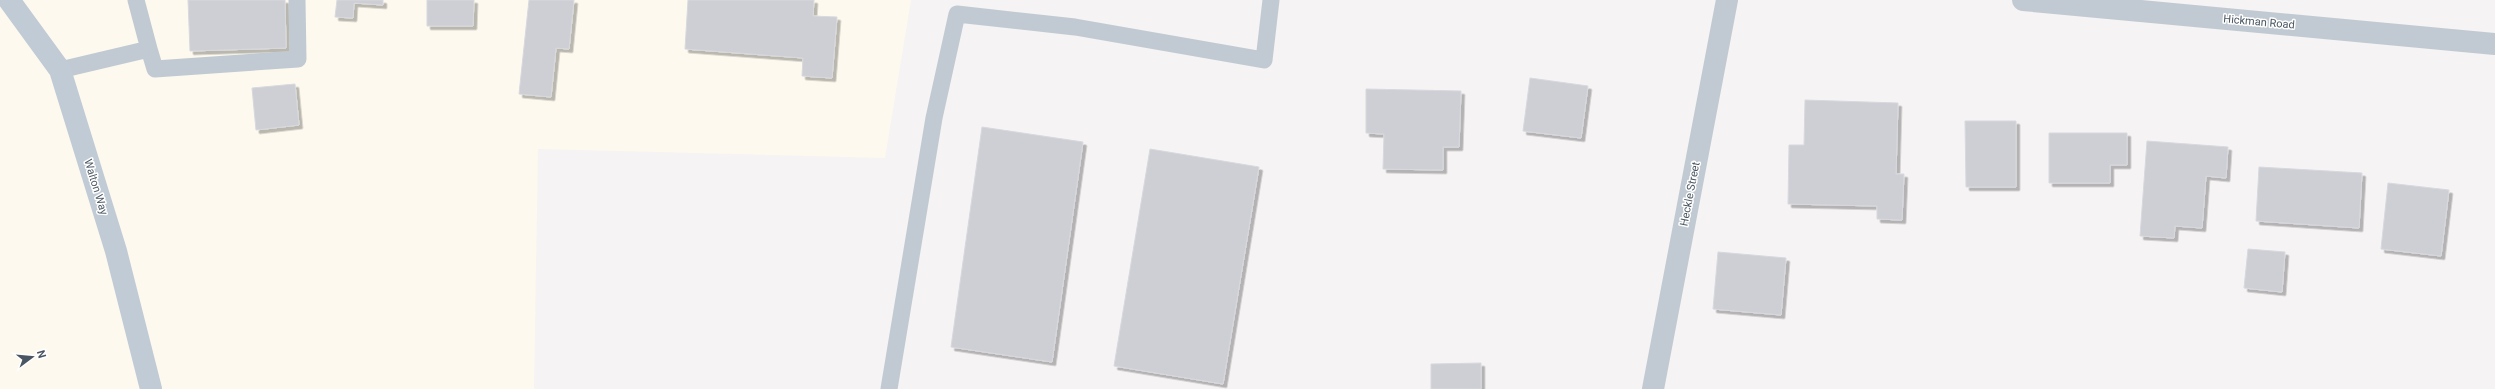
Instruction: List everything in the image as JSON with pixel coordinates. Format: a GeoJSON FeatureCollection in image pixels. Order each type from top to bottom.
{"type":"FeatureCollection","features":[{"type":"Feature","properties":{"kind":"main road","name":"Walton Way"},"geometry":{"type":"LineString","coordinates":[[9,0],[60,70],[116,251],[151,389]]}},
{"type":"Feature","properties":{"kind":"street","name":"Heckle Street"},"geometry":{"type":"LineString","coordinates":[[1653,389],[1727,0]]}},
{"type":"Feature","properties":{"kind":"street","name":"Hickman Road"},"geometry":{"type":"LineString","coordinates":[[2023,0],[2495,44]]}},
{"type":"Feature","properties":{"kind":"lane"},"geometry":{"type":"LineString","coordinates":[[0,5],[5,0]]}},
{"type":"Feature","properties":{"kind":"lane"},"geometry":{"type":"LineString","coordinates":[[136,0],[155,69],[298,59],[297,0]]}},
{"type":"Feature","properties":{"kind":"lane"},"geometry":{"type":"LineString","coordinates":[[890,389],[934,118],[957,14],[1075,27],[1264,60],[1271,0]]}},
{"type":"Feature","properties":{"kind":"lane"},"geometry":{"type":"LineString","coordinates":[[60,70],[149,49]]}},
{"type":"Feature","properties":{"kind":"shaded area"},"geometry":{"type":"Polygon","coordinates":[[[0,0],[911,0],[885,158],[538,149],[534,389],[0,389],[0,0]]]}},
{"type":"Feature","properties":{"kind":"building"},"geometry":{"type":"Polygon","coordinates":[[[188,0],[285,0],[286,48],[190,51],[188,0]]]}},
{"type":"Feature","properties":{"kind":"building"},"geometry":{"type":"Polygon","coordinates":[[[337,0],[383,0],[383,5],[354,3],[353,18],[335,17],[337,0]]]}},
{"type":"Feature","properties":{"kind":"building"},"geometry":{"type":"Polygon","coordinates":[[[427,0],[474,0],[473,26],[427,26],[427,0]]]}},
{"type":"Feature","properties":{"kind":"building"},"geometry":{"type":"Polygon","coordinates":[[[529,0],[574,0],[569,49],[556,48],[551,97],[519,94],[529,0]]]}},
{"type":"Feature","properties":{"kind":"building"},"geometry":{"type":"Polygon","coordinates":[[[688,0],[814,0],[813,16],[837,17],[832,78],[802,76],[803,58],[685,49],[688,0]]]}},
{"type":"Feature","properties":{"kind":"building"},"geometry":{"type":"Polygon","coordinates":[[[1530,78],[1588,86],[1581,138],[1523,131],[1530,78]]]}},
{"type":"Feature","properties":{"kind":"building"},"geometry":{"type":"Polygon","coordinates":[[[295,84],[299,125],[256,130],[252,88],[295,84]]]}},
{"type":"Feature","properties":{"kind":"building"},"geometry":{"type":"Polygon","coordinates":[[[1366,89],[1461,91],[1459,147],[1443,147],[1443,170],[1383,169],[1384,134],[1366,133],[1366,89]]]}},
{"type":"Feature","properties":{"kind":"building"},"geometry":{"type":"Polygon","coordinates":[[[1805,100],[1898,103],[1896,174],[1904,174],[1902,220],[1877,219],[1877,206],[1788,204],[1789,145],[1804,145],[1805,100]]]}},
{"type":"Feature","properties":{"kind":"building"},"geometry":{"type":"Polygon","coordinates":[[[1965,121],[2016,121],[2016,187],[1966,187],[1965,121]]]}},
{"type":"Feature","properties":{"kind":"building"},"geometry":{"type":"Polygon","coordinates":[[[982,127],[1083,142],[1052,362],[951,347],[982,127]]]}},
{"type":"Feature","properties":{"kind":"building"},"geometry":{"type":"Polygon","coordinates":[[[2049,133],[2127,133],[2127,165],[2110,165],[2110,183],[2049,183],[2049,133]]]}},
{"type":"Feature","properties":{"kind":"building"},"geometry":{"type":"Polygon","coordinates":[[[2147,141],[2228,147],[2226,178],[2206,176],[2202,228],[2175,226],[2174,238],[2140,236],[2147,141]]]}},
{"type":"Feature","properties":{"kind":"building"},"geometry":{"type":"Polygon","coordinates":[[[1150,149],[1259,167],[1223,384],[1114,366],[1150,149]]]}},
{"type":"Feature","properties":{"kind":"building"},"geometry":{"type":"Polygon","coordinates":[[[2259,167],[2362,173],[2359,228],[2256,221],[2259,167]]]}},
{"type":"Feature","properties":{"kind":"building"},"geometry":{"type":"Polygon","coordinates":[[[2388,183],[2449,190],[2441,256],[2381,249],[2388,183]]]}},
{"type":"Feature","properties":{"kind":"building"},"geometry":{"type":"Polygon","coordinates":[[[2248,249],[2285,252],[2282,292],[2244,288],[2248,249]]]}},
{"type":"Feature","properties":{"kind":"building"},"geometry":{"type":"Polygon","coordinates":[[[1718,252],[1786,258],[1781,315],[1713,309],[1718,252]]]}},
{"type":"Feature","properties":{"kind":"building"},"geometry":{"type":"Polygon","coordinates":[[[1481,363],[1481,389],[1431,389],[1431,364],[1481,363]]]}}]}
